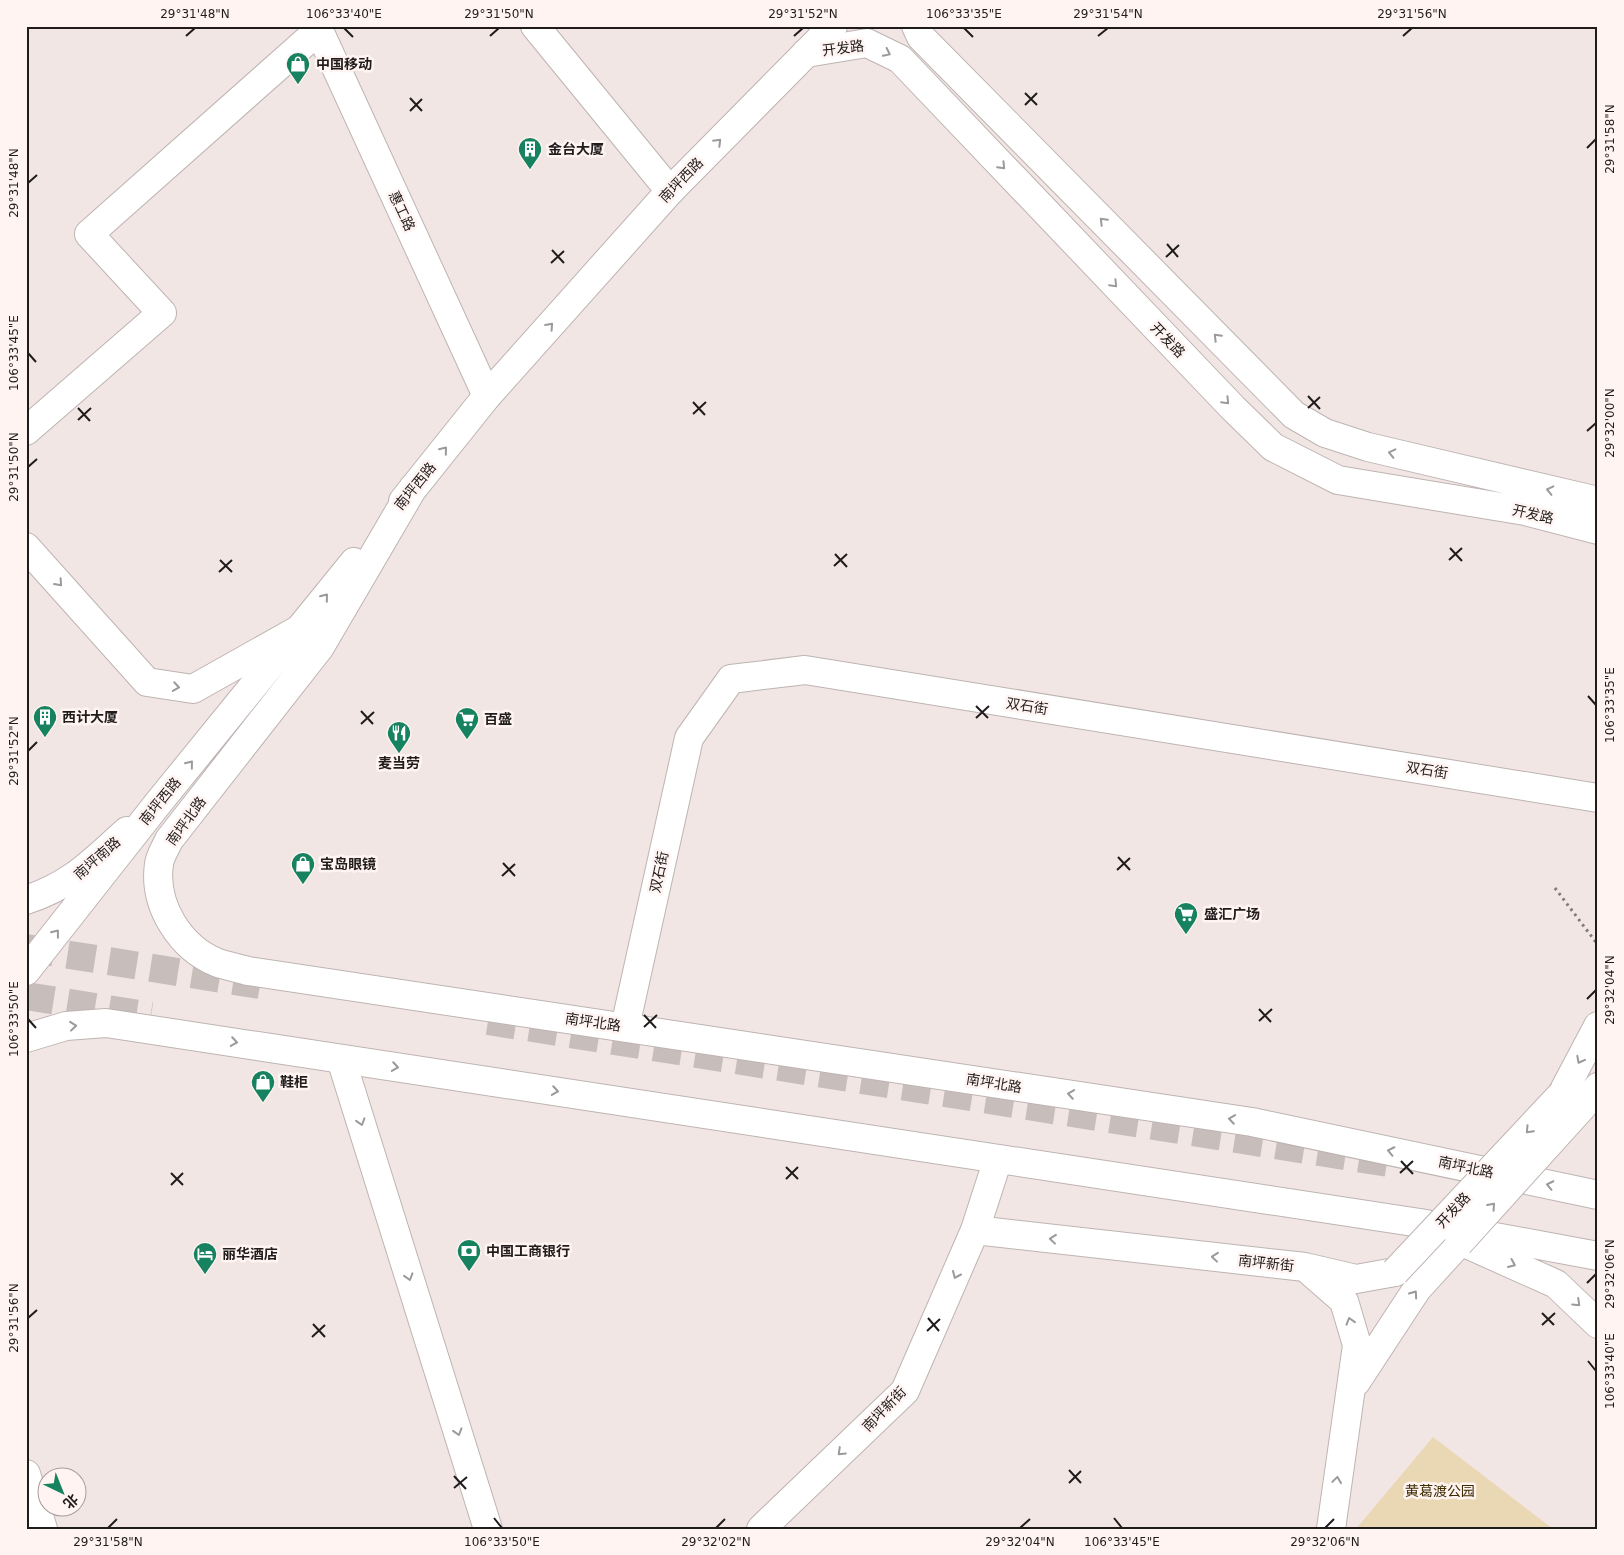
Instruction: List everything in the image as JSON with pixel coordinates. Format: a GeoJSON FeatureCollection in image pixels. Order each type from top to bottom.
{"type":"FeatureCollection","features":[{"type":"Feature","properties":{"kind":"street"},"geometry":{"type":"LineString","coordinates":[[535,26],[670,191]]}},
{"type":"Feature","properties":{"kind":"street","name":"南坪西路"},"geometry":{"type":"LineString","coordinates":[[26,971],[158,802],[487,396],[670,191],[833,26]]}},
{"type":"Feature","properties":{"kind":"street","name":"开发路"},"geometry":{"type":"LineString","coordinates":[[916,26],[921,36],[1294,414],[1325,433],[1368,447],[1598,501]]}},
{"type":"Feature","properties":{"kind":"street"},"geometry":{"type":"LineString","coordinates":[[26,431],[162,313],[90,234],[318,28]]}},
{"type":"Feature","properties":{"kind":"street","name":"惠工路"},"geometry":{"type":"LineString","coordinates":[[318,28],[487,396]]}},
{"type":"Feature","properties":{"kind":"street","name":"开发路"},"geometry":{"type":"LineString","coordinates":[[806,53],[867,43],[900,59],[1233,408],[1274,446],[1338,480],[1525,511],[1598,530]]}},
{"type":"Feature","properties":{"kind":"street","name":"南坪北路"},"geometry":{"type":"LineString","coordinates":[[414,488],[320,647],[169,840],[159,862],[158,885],[163,906],[175,928],[196,949],[217,962],[248,971],[1252,1122],[1598,1195]]}},
{"type":"Feature","properties":{"kind":"street"},"geometry":{"type":"LineString","coordinates":[[26,547],[147,682],[193,689],[299,630]]}},
{"type":"Feature","properties":{"kind":"street","name":"双石街"},"geometry":{"type":"LineString","coordinates":[[625,1027],[689,738],[731,679],[805,670],[1598,798]]}},
{"type":"Feature","properties":{"kind":"street","name":"南坪南路"},"geometry":{"type":"LineString","coordinates":[[26,900],[51,892],[76,877],[158,802]]}},
{"type":"Feature","properties":{"kind":"street"},"geometry":{"type":"LineString","coordinates":[[26,1038],[66,1026],[106,1023],[1420,1223],[1598,1256]]}},
{"type":"Feature","properties":{"kind":"street","name":"开发路"},"geometry":{"type":"LineString","coordinates":[[1349,1394],[1417,1289],[1459,1243],[1581,1096],[1598,1026]]}},
{"type":"Feature","properties":{"kind":"street"},"geometry":{"type":"LineString","coordinates":[[341,1058],[488,1529]]}},
{"type":"Feature","properties":{"kind":"street","name":"开发路"},"geometry":{"type":"LineString","coordinates":[[1305,1267],[1356,1279],[1395,1272],[1581,1096]]}},
{"type":"Feature","properties":{"kind":"street","name":"南坪新街"},"geometry":{"type":"LineString","coordinates":[[761,1529],[905,1391],[975,1230],[998,1159]]}},
{"type":"Feature","properties":{"kind":"street"},"geometry":{"type":"LineString","coordinates":[[1420,1223],[1556,1284],[1598,1324]]}},
{"type":"Feature","properties":{"kind":"street","name":"南坪新街"},"geometry":{"type":"LineString","coordinates":[[975,1230],[1305,1267],[1344,1301],[1357,1345],[1330,1529]]}},
{"type":"Feature","properties":{"kind":"street"},"geometry":{"type":"LineString","coordinates":[[26,1474],[43,1529]]}},
{"type":"Feature","properties":{"kind":"path"},"geometry":{"type":"LineString","coordinates":[[1555,888],[1598,946]]}},
{"type":"Feature","properties":{"kind":"green space","name":"黄葛渡公园"},"geometry":{"type":"Polygon","coordinates":[[[1433,1437],[1553,1529],[1356,1529],[1433,1437]]]}},
{"type":"Feature","properties":{"kind":"tunnel"},"geometry":{"type":"LineString","coordinates":[[26,948],[260,985]]}},
{"type":"Feature","properties":{"kind":"tunnel"},"geometry":{"type":"LineString","coordinates":[[26,996],[151,1016]]}},
{"type":"Feature","properties":{"kind":"tunnel"},"geometry":{"type":"LineString","coordinates":[[488,1021],[1389,1163]]}},
{"type":"Feature","properties":{"kind":"place","name":"中国移动"},"geometry":{"type":"Point","coordinates":[298,85]}},
{"type":"Feature","properties":{"kind":"place","name":"金台大厦"},"geometry":{"type":"Point","coordinates":[530,170]}},
{"type":"Feature","properties":{"kind":"place","name":"西计大厦"},"geometry":{"type":"Point","coordinates":[45,738]}},
{"type":"Feature","properties":{"kind":"place","name":"百盛"},"geometry":{"type":"Point","coordinates":[467,740]}},
{"type":"Feature","properties":{"kind":"place","name":"麦当劳"},"geometry":{"type":"Point","coordinates":[399,754]}},
{"type":"Feature","properties":{"kind":"place","name":"宝岛眼镜"},"geometry":{"type":"Point","coordinates":[303,885]}},
{"type":"Feature","properties":{"kind":"place","name":"盛汇广场"},"geometry":{"type":"Point","coordinates":[1186,935]}},
{"type":"Feature","properties":{"kind":"place","name":"鞋柜"},"geometry":{"type":"Point","coordinates":[263,1103]}},
{"type":"Feature","properties":{"kind":"place","name":"中国工商银行"},"geometry":{"type":"Point","coordinates":[469,1272]}},
{"type":"Feature","properties":{"kind":"place","name":"丽华酒店"},"geometry":{"type":"Point","coordinates":[205,1275]}}]}
